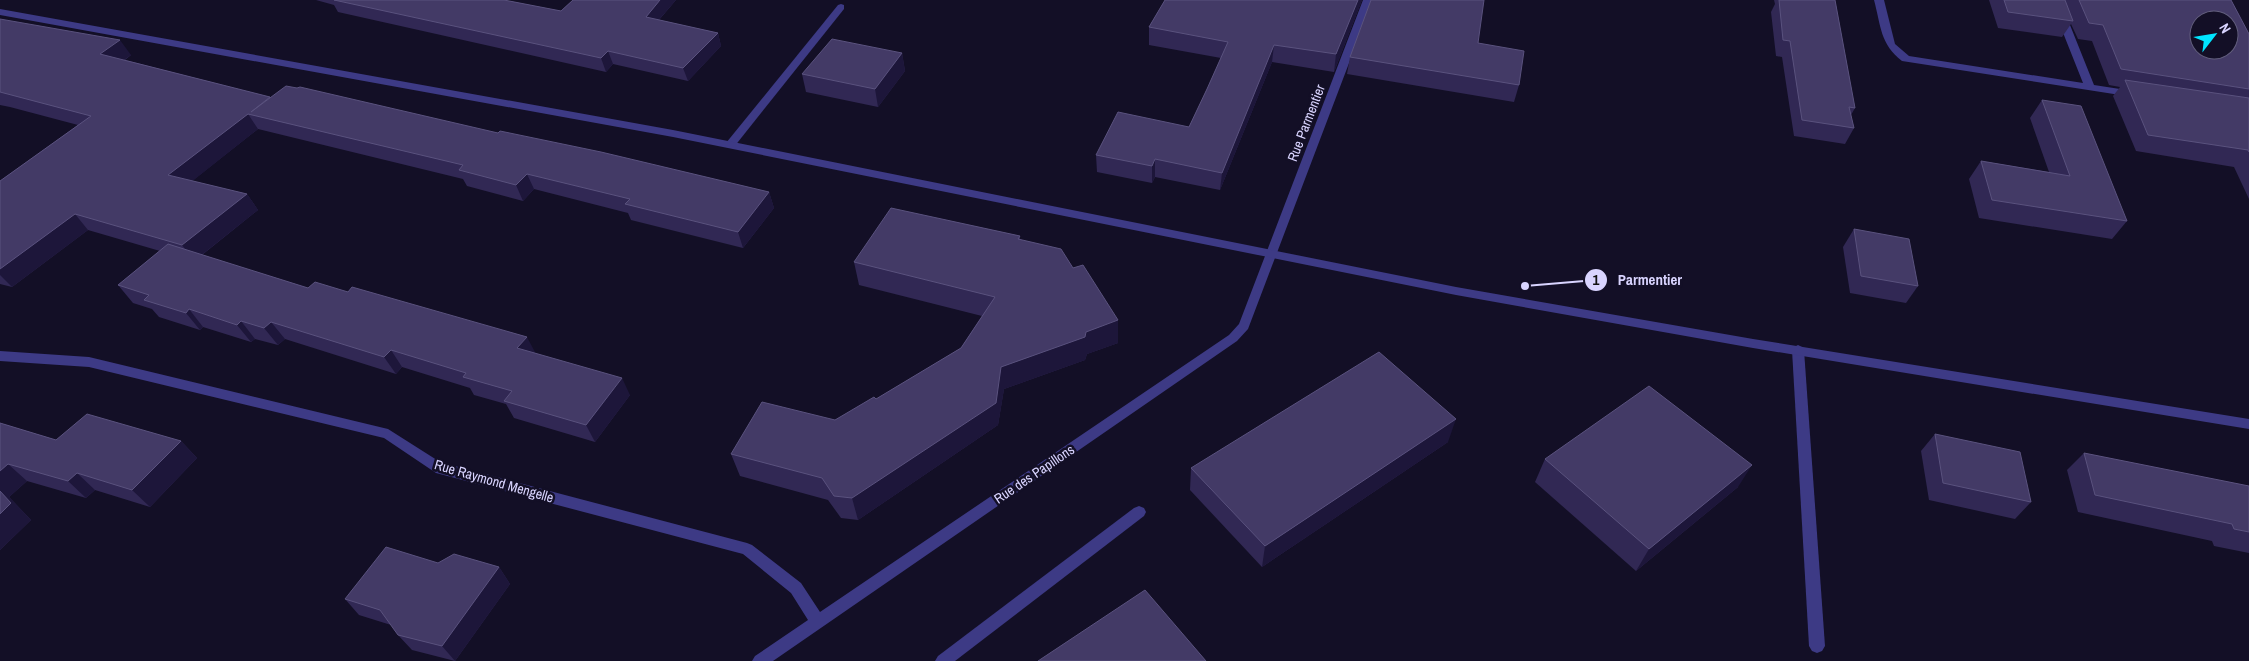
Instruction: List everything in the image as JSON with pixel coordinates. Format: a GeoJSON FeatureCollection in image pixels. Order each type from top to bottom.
{"type":"FeatureCollection","features":[{"type":"Feature","properties":{"kind":"street","name":"Rue Parmentier"},"geometry":{"type":"LineString","coordinates":[[1271,256],[1368,0]]}},
{"type":"Feature","properties":{"kind":"street"},"geometry":{"type":"LineString","coordinates":[[1879,0],[1890,44],[1894,50],[1906,59],[2146,96]]}},
{"type":"Feature","properties":{"kind":"street"},"geometry":{"type":"LineString","coordinates":[[2056,0],[2090,88]]}},
{"type":"Feature","properties":{"kind":"street"},"geometry":{"type":"LineString","coordinates":[[730,145],[841,7]]}},
{"type":"Feature","properties":{"kind":"street"},"geometry":{"type":"LineString","coordinates":[[0,12],[397,82],[730,145],[1271,256],[1458,292],[2249,424]]}},
{"type":"Feature","properties":{"kind":"street","name":"Rue des Papillons"},"geometry":{"type":"LineString","coordinates":[[760,661],[1233,338],[1244,326],[1271,256]]}},
{"type":"Feature","properties":{"kind":"street"},"geometry":{"type":"LineString","coordinates":[[1798,350],[1817,646]]}},
{"type":"Feature","properties":{"kind":"street","name":"Rue Raymond Mengelle"},"geometry":{"type":"LineString","coordinates":[[0,356],[89,362],[388,434],[436,467],[747,549],[796,588],[818,622]]}},
{"type":"Feature","properties":{"kind":"street"},"geometry":{"type":"LineString","coordinates":[[943,661],[1139,512]]}},
{"type":"Feature","properties":{"kind":"building"},"geometry":{"type":"Polygon","coordinates":[[[334,0],[504,0],[561,11],[573,0],[660,0],[646,17],[718,33],[683,68],[608,51],[601,58],[334,0]]]}},
{"type":"Feature","properties":{"kind":"building"},"geometry":{"type":"Polygon","coordinates":[[[1165,0],[1358,0],[1336,54],[1274,45],[1222,173],[1155,159],[1152,166],[1096,155],[1118,112],[1189,127],[1228,42],[1149,27],[1165,0]]]}},
{"type":"Feature","properties":{"kind":"building"},"geometry":{"type":"Polygon","coordinates":[[[1371,0],[1484,0],[1478,43],[1524,51],[1519,85],[1350,57],[1371,0]]]}},
{"type":"Feature","properties":{"kind":"building"},"geometry":{"type":"Polygon","coordinates":[[[1779,0],[1835,0],[1855,108],[1849,107],[1854,128],[1802,120],[1790,41],[1783,40],[1779,0]]]}},
{"type":"Feature","properties":{"kind":"building"},"geometry":{"type":"Polygon","coordinates":[[[2004,0],[2065,0],[2073,21],[2008,12],[2004,0]]]}},
{"type":"Feature","properties":{"kind":"building"},"geometry":{"type":"Polygon","coordinates":[[[2079,0],[2231,0],[2236,10],[2189,10],[2189,60],[2239,60],[2239,15],[2249,34],[2249,89],[2121,69],[2103,25],[2089,23],[2079,0]]]}},
{"type":"Feature","properties":{"kind":"building"},"geometry":{"type":"Polygon","coordinates":[[[0,19],[120,40],[100,54],[270,97],[251,112],[286,86],[300,87],[498,133],[500,131],[601,152],[769,192],[738,232],[625,204],[630,199],[527,174],[516,185],[459,170],[463,165],[248,114],[168,175],[247,194],[182,245],[75,214],[0,269],[0,181],[91,116],[0,92],[0,19]]]}},
{"type":"Feature","properties":{"kind":"building"},"geometry":{"type":"Polygon","coordinates":[[[832,39],[902,53],[875,89],[802,74],[832,39]]]}},
{"type":"Feature","properties":{"kind":"building"},"geometry":{"type":"Polygon","coordinates":[[[2125,80],[2249,98],[2249,152],[2248,150],[2148,135],[2125,80]]]}},
{"type":"Feature","properties":{"kind":"building"},"geometry":{"type":"Polygon","coordinates":[[[2042,100],[2081,106],[2127,221],[1992,200],[1981,161],[2070,176],[2042,100]]]}},
{"type":"Feature","properties":{"kind":"building"},"geometry":{"type":"Polygon","coordinates":[[[891,208],[1020,236],[1018,239],[1061,249],[1073,268],[1083,265],[1118,320],[1086,332],[1085,337],[1001,367],[996,403],[852,498],[834,496],[822,478],[731,454],[762,402],[835,420],[874,397],[876,399],[961,348],[995,297],[854,262],[891,208]]]}},
{"type":"Feature","properties":{"kind":"building"},"geometry":{"type":"Polygon","coordinates":[[[1854,229],[1909,239],[1918,286],[1861,276],[1854,229]]]}},
{"type":"Feature","properties":{"kind":"building"},"geometry":{"type":"Polygon","coordinates":[[[168,244],[308,288],[315,282],[348,292],[352,287],[527,337],[517,348],[622,378],[586,425],[504,401],[512,391],[463,377],[466,373],[391,350],[384,357],[271,322],[264,328],[241,321],[237,325],[189,309],[186,313],[144,300],[149,295],[118,285],[168,244]]]}},
{"type":"Feature","properties":{"kind":"building"},"geometry":{"type":"Polygon","coordinates":[[[1379,352],[1456,419],[1265,546],[1191,468],[1379,352]]]}},
{"type":"Feature","properties":{"kind":"building"},"geometry":{"type":"Polygon","coordinates":[[[1649,386],[1752,465],[1649,549],[1545,459],[1649,386]]]}},
{"type":"Feature","properties":{"kind":"building"},"geometry":{"type":"Polygon","coordinates":[[[87,414],[181,441],[132,490],[77,473],[68,481],[8,464],[0,471],[0,423],[56,440],[87,414]]]}},
{"type":"Feature","properties":{"kind":"building"},"geometry":{"type":"Polygon","coordinates":[[[1935,434],[2020,452],[2031,502],[1943,483],[1935,434]]]}},
{"type":"Feature","properties":{"kind":"building"},"geometry":{"type":"Polygon","coordinates":[[[2084,453],[2249,486],[2249,532],[2234,529],[2232,524],[2095,495],[2084,453]]]}},
{"type":"Feature","properties":{"kind":"building"},"geometry":{"type":"Polygon","coordinates":[[[0,491],[11,503],[0,514],[0,491]]]}},
{"type":"Feature","properties":{"kind":"building"},"geometry":{"type":"Polygon","coordinates":[[[386,547],[438,563],[454,554],[499,567],[442,646],[398,635],[380,610],[345,599],[386,547]]]}},
{"type":"Feature","properties":{"kind":"building"},"geometry":{"type":"Polygon","coordinates":[[[1145,590],[1206,661],[1038,661],[1145,590]]]}},
{"type":"Feature","properties":{"kind":"place","name":"Parmentier"},"geometry":{"type":"Point","coordinates":[1525,286]}}]}
